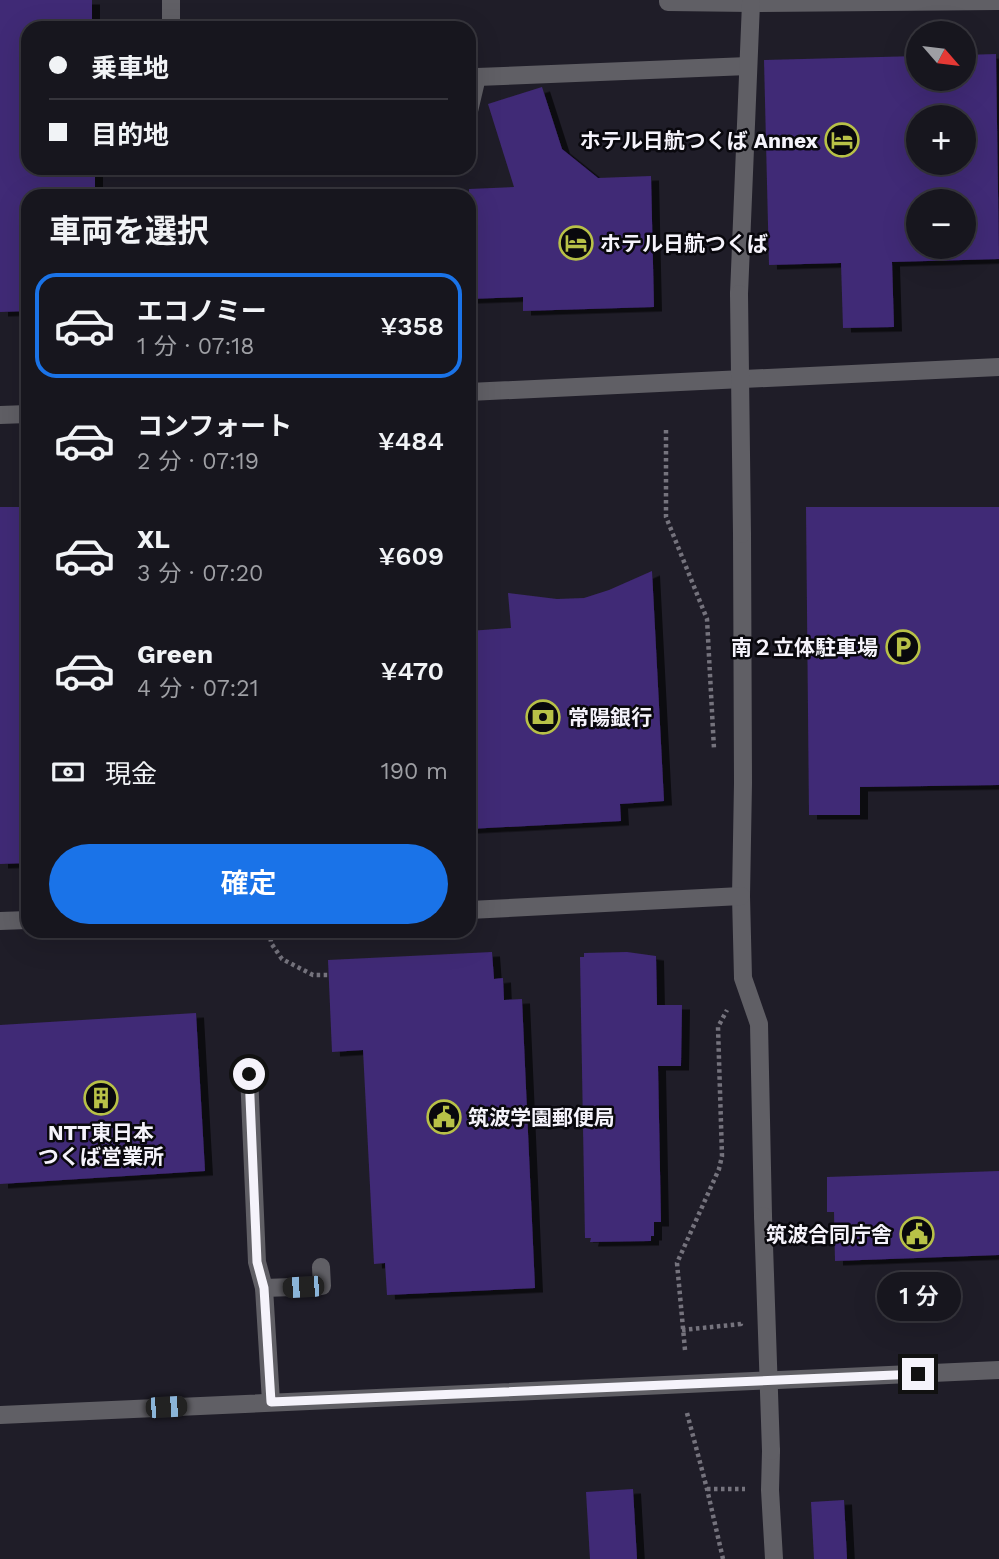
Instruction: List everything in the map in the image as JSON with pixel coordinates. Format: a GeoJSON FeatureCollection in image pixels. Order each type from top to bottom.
{"type":"FeatureCollection","features":[{"type":"Feature","properties":{"kind":"street"},"geometry":{"type":"LineString","coordinates":[[171,0],[171,21]]}},
{"type":"Feature","properties":{"kind":"street"},"geometry":{"type":"LineString","coordinates":[[668,0],[751,3],[999,1]]}},
{"type":"Feature","properties":{"kind":"street"},"geometry":{"type":"LineString","coordinates":[[751,3],[739,294],[743,783],[741,896],[743,978],[759,1024],[774,1559]]}},
{"type":"Feature","properties":{"kind":"street"},"geometry":{"type":"LineString","coordinates":[[476,81],[477,77],[529,83],[748,66]]}},
{"type":"Feature","properties":{"kind":"street"},"geometry":{"type":"LineString","coordinates":[[476,392],[999,367]]}},
{"type":"Feature","properties":{"kind":"street"},"geometry":{"type":"LineString","coordinates":[[0,415],[21,414]]}},
{"type":"Feature","properties":{"kind":"street"},"geometry":{"type":"LineString","coordinates":[[476,910],[741,896]]}},
{"type":"Feature","properties":{"kind":"street"},"geometry":{"type":"LineString","coordinates":[[0,921],[21,920]]}},
{"type":"Feature","properties":{"kind":"street"},"geometry":{"type":"LineString","coordinates":[[249,1074],[257,1262],[264,1288],[271,1402]]}},
{"type":"Feature","properties":{"kind":"street"},"geometry":{"type":"LineString","coordinates":[[264,1288],[322,1286],[321,1267]]}},
{"type":"Feature","properties":{"kind":"street"},"geometry":{"type":"LineString","coordinates":[[0,1415],[999,1370]]}},
{"type":"Feature","properties":{"kind":"path"},"geometry":{"type":"LineString","coordinates":[[666,429],[666,517],[707,619],[714,750],[743,783]]}},
{"type":"Feature","properties":{"kind":"path"},"geometry":{"type":"LineString","coordinates":[[271,938],[282,959],[313,975],[328,975]]}},
{"type":"Feature","properties":{"kind":"path"},"geometry":{"type":"LineString","coordinates":[[685,1350],[677,1263],[719,1169],[722,1156],[718,1027],[743,978]]}},
{"type":"Feature","properties":{"kind":"path"},"geometry":{"type":"LineString","coordinates":[[682,1330],[741,1324],[741,1311]]}},
{"type":"Feature","properties":{"kind":"path"},"geometry":{"type":"LineString","coordinates":[[687,1413],[723,1559]]}},
{"type":"Feature","properties":{"kind":"path"},"geometry":{"type":"LineString","coordinates":[[707,1489],[770,1490]]}},
{"type":"Feature","properties":{"kind":"building"},"geometry":{"type":"Polygon","coordinates":[[[0,0],[92,0],[92,21],[21,21],[21,175],[95,175],[95,189],[21,189],[21,311],[0,312],[0,0]]]}},
{"type":"Feature","properties":{"kind":"building","name":"ホテル日航つくば Annex"},"geometry":{"type":"Polygon","coordinates":[[[996,54],[999,259],[892,262],[894,327],[843,328],[841,263],[769,265],[764,60],[906,56],[906,91],[976,91],[976,55],[996,54]]]}},
{"type":"Feature","properties":{"kind":"building","name":"ホテル日航つくば"},"geometry":{"type":"Polygon","coordinates":[[[542,87],[562,149],[598,178],[651,176],[654,307],[523,311],[523,297],[476,299],[476,189],[469,189],[514,187],[488,104],[542,87]]]}},
{"type":"Feature","properties":{"kind":"building"},"geometry":{"type":"Polygon","coordinates":[[[0,507],[21,507],[21,863],[0,864],[0,507]]]}},
{"type":"Feature","properties":{"kind":"building","name":"南２立体駐車場"},"geometry":{"type":"Polygon","coordinates":[[[806,507],[999,507],[999,785],[860,787],[860,815],[809,815],[806,507]]]}},
{"type":"Feature","properties":{"kind":"building","name":"常陽銀行"},"geometry":{"type":"Polygon","coordinates":[[[652,571],[664,801],[620,804],[621,821],[476,829],[476,630],[511,628],[508,593],[557,599],[584,598],[652,571]]]}},
{"type":"Feature","properties":{"kind":"building"},"geometry":{"type":"Polygon","coordinates":[[[492,952],[494,979],[503,978],[504,1000],[522,999],[535,1288],[387,1295],[385,1263],[374,1264],[363,1050],[332,1052],[328,960],[492,952]]]}},
{"type":"Feature","properties":{"kind":"building"},"geometry":{"type":"Polygon","coordinates":[[[627,952],[656,956],[657,1005],[682,1005],[681,1066],[658,1066],[661,1222],[654,1222],[654,1236],[651,1236],[651,1241],[590,1242],[591,1238],[585,1238],[580,957],[584,957],[584,953],[627,952]]]}},
{"type":"Feature","properties":{"kind":"building","name":"NTT東日本 つくば営業所"},"geometry":{"type":"Polygon","coordinates":[[[196,1013],[205,1171],[0,1184],[0,1025],[196,1013]]]}},
{"type":"Feature","properties":{"kind":"building","name":"筑波合同庁舎"},"geometry":{"type":"Polygon","coordinates":[[[999,1171],[999,1255],[835,1261],[834,1212],[827,1212],[827,1177],[999,1171]]]}},
{"type":"Feature","properties":{"kind":"building"},"geometry":{"type":"Polygon","coordinates":[[[633,1489],[637,1559],[590,1559],[586,1492],[633,1489]]]}},
{"type":"Feature","properties":{"kind":"building"},"geometry":{"type":"Polygon","coordinates":[[[844,1500],[847,1559],[814,1559],[811,1502],[844,1500]]]}},
{"type":"Feature","properties":{"kind":"place","name":"ホテル日航つくば Annex"},"geometry":{"type":"Point","coordinates":[842,140]}},
{"type":"Feature","properties":{"kind":"place","name":"ホテル日航つくば"},"geometry":{"type":"Point","coordinates":[576,243]}},
{"type":"Feature","properties":{"kind":"place","name":"南２立体駐車場"},"geometry":{"type":"Point","coordinates":[903,647]}},
{"type":"Feature","properties":{"kind":"place","name":"常陽銀行"},"geometry":{"type":"Point","coordinates":[543,717]}},
{"type":"Feature","properties":{"kind":"place","name":"NTT東日本 つくば営業所"},"geometry":{"type":"Point","coordinates":[101,1098]}},
{"type":"Feature","properties":{"kind":"place","name":"筑波学園郵便局"},"geometry":{"type":"Point","coordinates":[444,1117]}},
{"type":"Feature","properties":{"kind":"place","name":"筑波合同庁舎"},"geometry":{"type":"Point","coordinates":[917,1234]}},
{"type":"Feature","properties":{"kind":"route"},"geometry":{"type":"LineString","coordinates":[[249,1074],[257,1262],[264,1288],[271,1402],[918,1374]]}}]}
